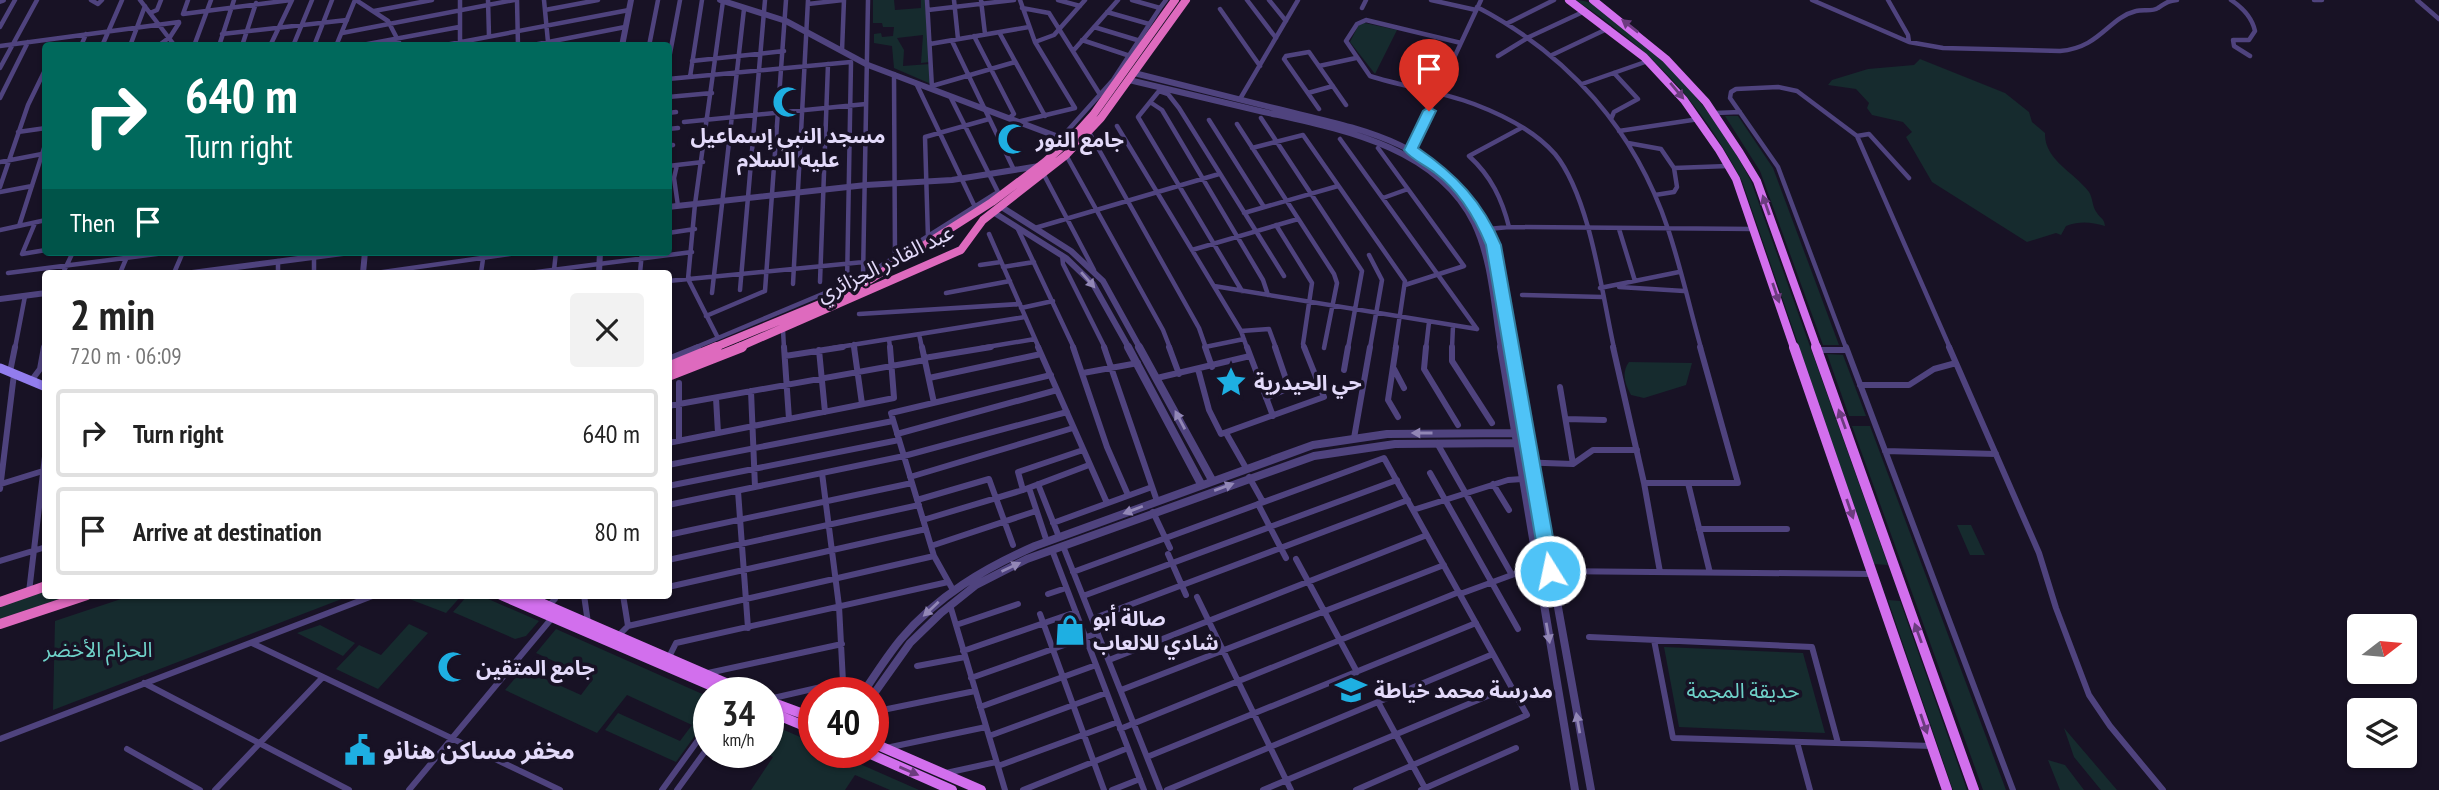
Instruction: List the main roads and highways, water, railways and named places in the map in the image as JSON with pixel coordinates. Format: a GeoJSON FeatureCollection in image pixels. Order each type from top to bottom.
{"type":"FeatureCollection","features":[{"type":"Feature","properties":{"kind":"highway","name":"عبد القادر الجزائري"},"geometry":{"type":"LineString","coordinates":[[672,374],[783,330],[961,250],[979,225],[1041,170],[1065,139],[1093,115],[1175,0]]}},
{"type":"Feature","properties":{"kind":"highway","name":"عبد القادر الجزائري"},"geometry":{"type":"LineString","coordinates":[[672,366],[834,300],[956,227],[1066,155],[1089,132],[1186,0]]}},
{"type":"Feature","properties":{"kind":"highway"},"geometry":{"type":"LineString","coordinates":[[956,227],[968,230],[972,238]]}},
{"type":"Feature","properties":{"kind":"highway"},"geometry":{"type":"LineString","coordinates":[[928,242],[930,256],[945,258]]}},
{"type":"Feature","properties":{"kind":"highway"},"geometry":{"type":"LineString","coordinates":[[0,602],[42,587]]}},
{"type":"Feature","properties":{"kind":"highway"},"geometry":{"type":"LineString","coordinates":[[0,624],[75,599]]}},
{"type":"Feature","properties":{"kind":"main road"},"geometry":{"type":"LineString","coordinates":[[1569,0],[1649,60],[1700,119],[1729,166],[1754,229],[1947,790]]}},
{"type":"Feature","properties":{"kind":"main road"},"geometry":{"type":"LineString","coordinates":[[1593,0],[1628,24],[1661,52],[1715,113],[1757,181],[1974,790]]}},
{"type":"Feature","properties":{"kind":"main road"},"geometry":{"type":"LineString","coordinates":[[0,368],[42,385]]}},
{"type":"Feature","properties":{"kind":"main road"},"geometry":{"type":"LineString","coordinates":[[514,599],[588,624],[711,677]]}},
{"type":"Feature","properties":{"kind":"main road"},"geometry":{"type":"LineString","coordinates":[[530,599],[705,677]]}},
{"type":"Feature","properties":{"kind":"main road"},"geometry":{"type":"LineString","coordinates":[[889,753],[952,790]]}},
{"type":"Feature","properties":{"kind":"main road"},"geometry":{"type":"LineString","coordinates":[[889,762],[939,783],[981,790]]}},
{"type":"Feature","properties":{"kind":"place","name":"مسجد النبي إسماعيل عليه السلام"},"geometry":{"type":"Point","coordinates":[788,102]}},
{"type":"Feature","properties":{"kind":"place","name":"جامع النور"},"geometry":{"type":"Point","coordinates":[1013,139]}},
{"type":"Feature","properties":{"kind":"place","name":"حي الحيدرية"},"geometry":{"type":"Point","coordinates":[1231,382]}},
{"type":"Feature","properties":{"kind":"place","name":"صالة أبو شادي للالعاب"},"geometry":{"type":"Point","coordinates":[1070,630]}},
{"type":"Feature","properties":{"kind":"place","name":"جامع المتقين"},"geometry":{"type":"Point","coordinates":[453,667]}},
{"type":"Feature","properties":{"kind":"place","name":"مدرسة محمد خياطة"},"geometry":{"type":"Point","coordinates":[1351,690]}},
{"type":"Feature","properties":{"kind":"place","name":"مخفر مساكن هنانو"},"geometry":{"type":"Point","coordinates":[360,750]}},
{"type":"Feature","properties":{"kind":"park label","name":"الحزام الأخضر"},"geometry":{"type":"Point","coordinates":[98,649]}},
{"type":"Feature","properties":{"kind":"park label","name":"حديقة المجمة"},"geometry":{"type":"Point","coordinates":[1743,690]}}]}
